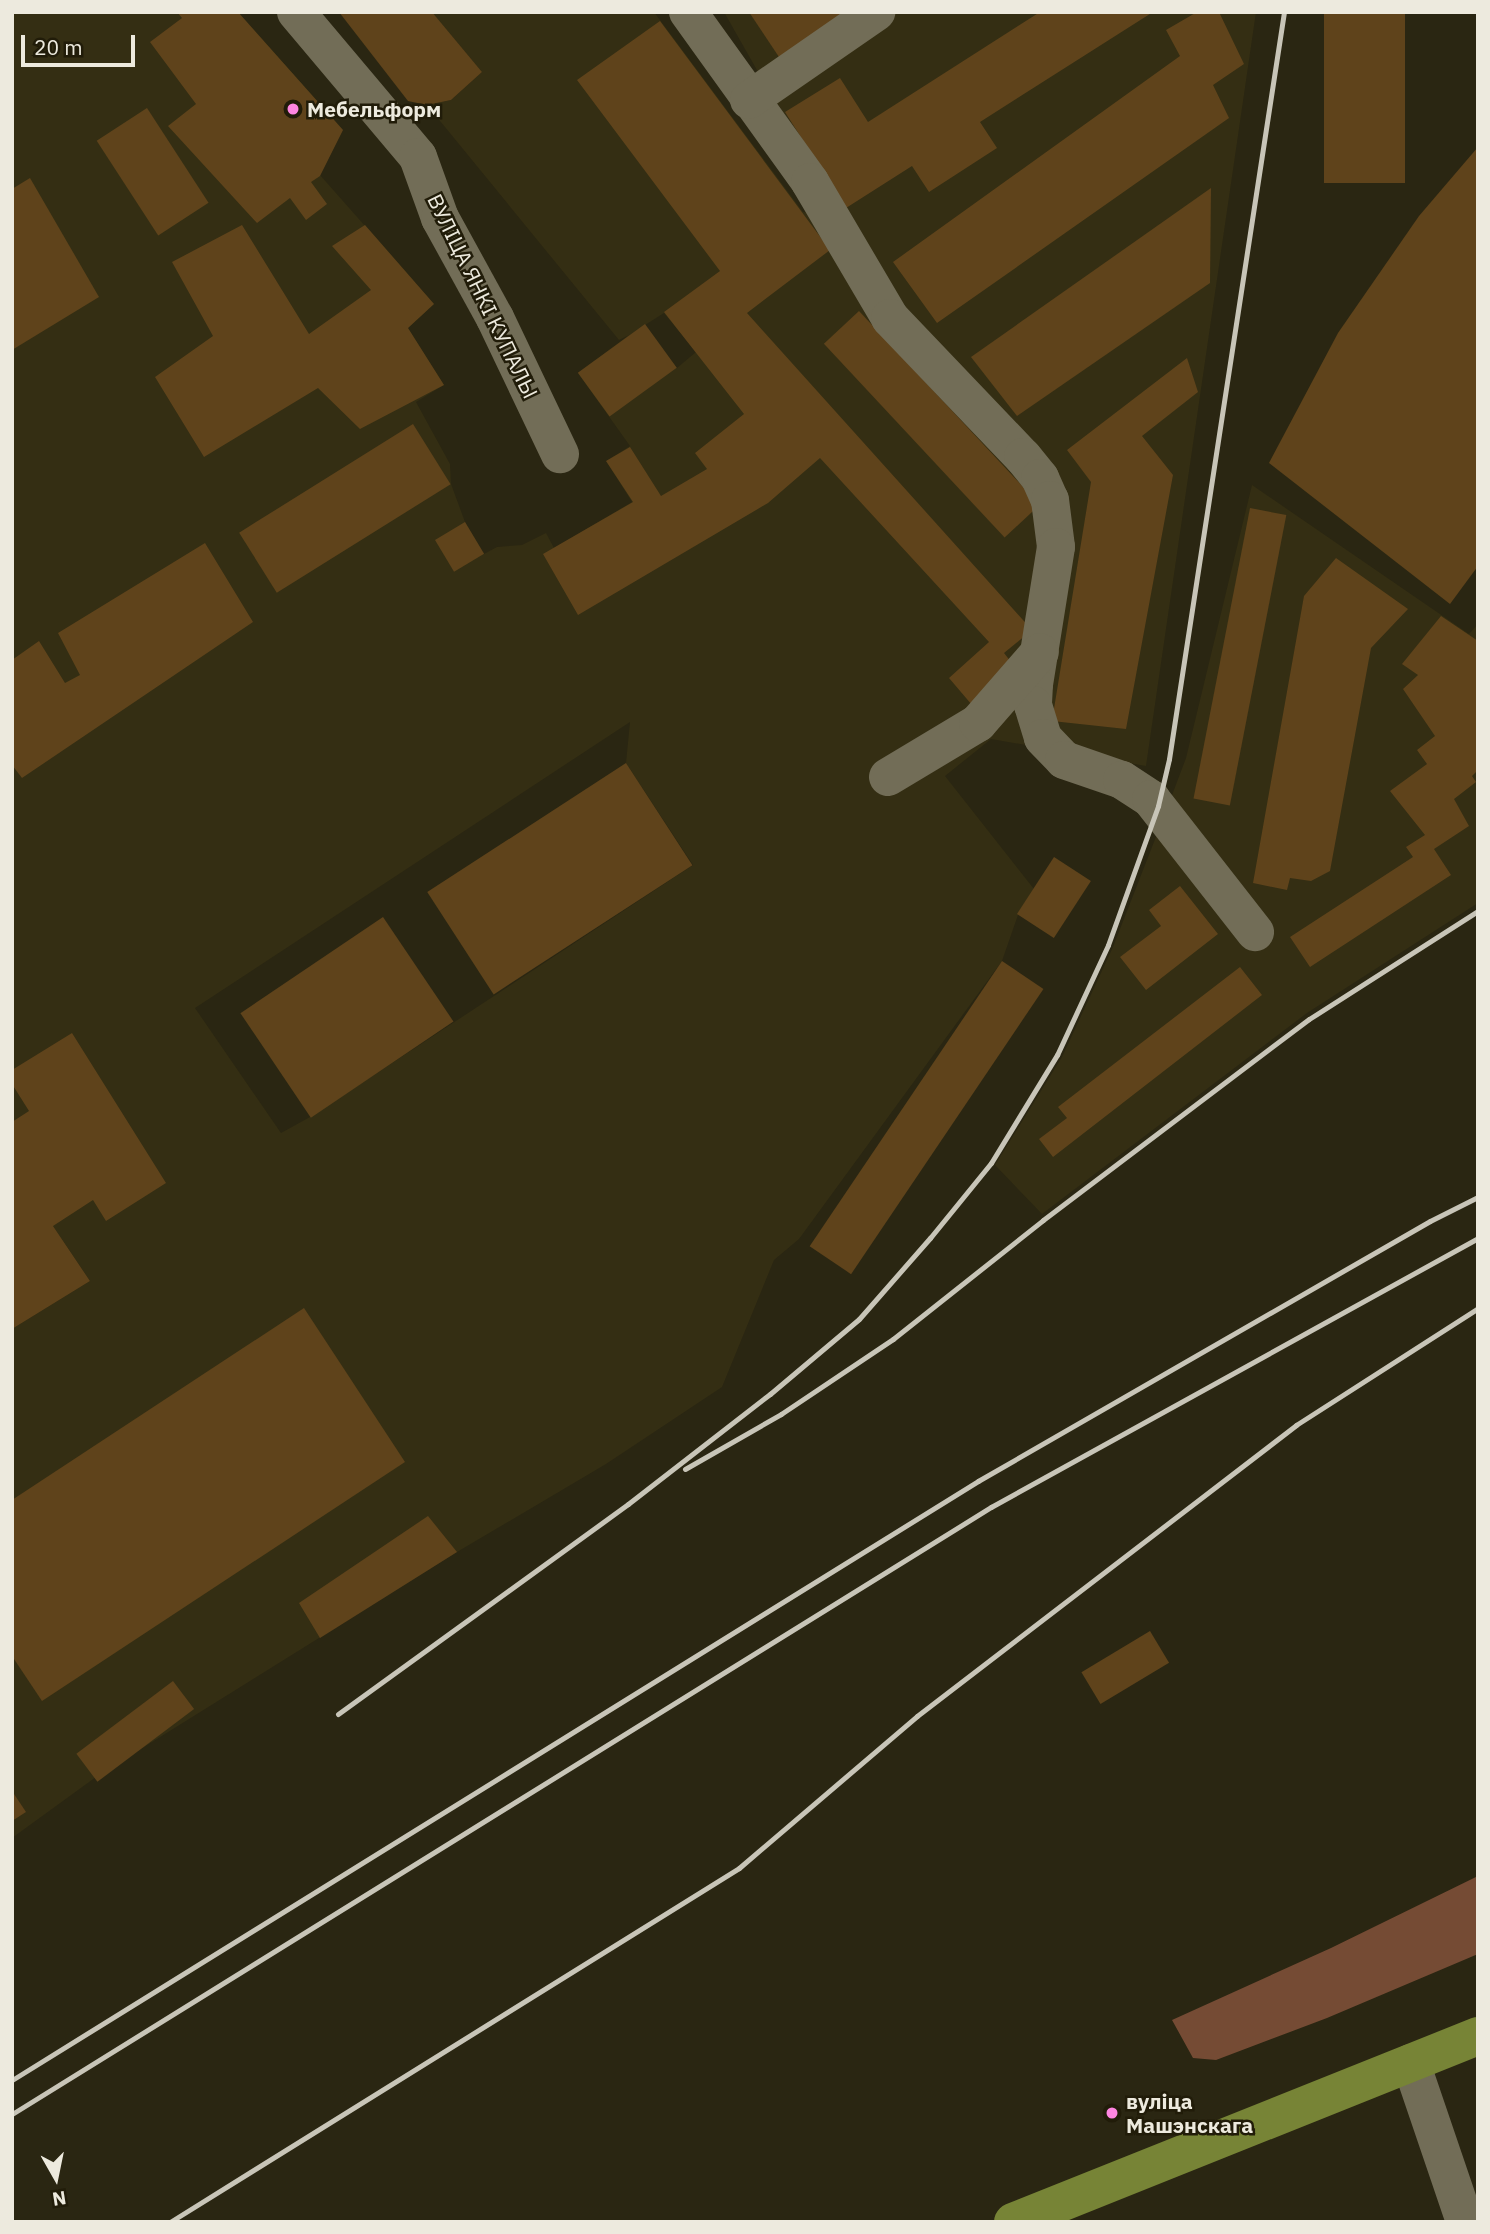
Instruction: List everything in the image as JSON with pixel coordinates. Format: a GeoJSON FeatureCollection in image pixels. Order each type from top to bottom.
{"type":"FeatureCollection","features":[{"type":"Feature","properties":{"kind":"main road"},"geometry":{"type":"LineString","coordinates":[[1013,2222],[1478,2036]]}},
{"type":"Feature","properties":{"kind":"street","name":"ВУЛІЦА ЯНКІ КУПАЛЫ"},"geometry":{"type":"LineString","coordinates":[[296,12],[418,157],[440,218],[495,318],[560,454]]}},
{"type":"Feature","properties":{"kind":"street"},"geometry":{"type":"LineString","coordinates":[[688,12],[810,182],[890,318],[1040,478],[1050,500],[1056,547],[1033,705],[1040,730],[1053,752],[1080,767],[1122,780],[1150,799],[1255,932]]}},
{"type":"Feature","properties":{"kind":"street"},"geometry":{"type":"LineString","coordinates":[[749,100],[876,12]]}},
{"type":"Feature","properties":{"kind":"street"},"geometry":{"type":"LineString","coordinates":[[887,777],[978,723],[1040,652]]}},
{"type":"Feature","properties":{"kind":"street"},"geometry":{"type":"LineString","coordinates":[[1411,2063],[1465,2222]]}},
{"type":"Feature","properties":{"kind":"shaded area"},"geometry":{"type":"Polygon","coordinates":[[[12,12],[238,12],[343,130],[320,175],[434,304],[408,328],[444,385],[416,402],[450,464],[451,484],[465,522],[484,554],[497,547],[522,545],[546,533],[554,548],[632,502],[606,461],[630,446],[578,373],[629,335],[619,340],[427,105],[451,100],[482,72],[432,12],[654,12],[803,212],[831,215],[846,208],[766,86],[724,12],[1256,12],[1146,766],[991,739],[945,776],[1034,889],[1018,915],[1002,961],[799,1239],[774,1260],[722,1387],[606,1464],[457,1552],[96,1777],[12,1838],[12,1329],[90,1281],[53,1226],[12,1251],[12,12]],[[664,313],[645,325],[677,368],[696,352],[664,313]],[[630,722],[195,1008],[281,1133],[310,1117],[693,865],[626,763],[630,722]]]}},
{"type":"Feature","properties":{"kind":"shaded area"},"geometry":{"type":"Polygon","coordinates":[[[1252,485],[1469,634],[1478,624],[1478,903],[1307,1013],[1042,1214],[995,1165],[1062,1057],[1113,947],[1166,811],[1186,758],[1252,485]]]}},
{"type":"Feature","properties":{"kind":"shaded area"},"geometry":{"type":"Polygon","coordinates":[[[1478,1876],[1478,1954],[1327,2018],[1216,2060],[1193,2058],[1172,2020],[1331,1948],[1478,1876]]]}},
{"type":"Feature","properties":{"kind":"building"},"geometry":{"type":"Polygon","coordinates":[[[177,12],[238,12],[343,130],[320,176],[311,182],[327,204],[306,220],[290,198],[257,223],[168,126],[196,104],[150,42],[182,18],[177,12]]]}},
{"type":"Feature","properties":{"kind":"building"},"geometry":{"type":"Polygon","coordinates":[[[339,12],[432,12],[482,72],[451,100],[427,105],[408,101],[339,12]]]}},
{"type":"Feature","properties":{"kind":"building"},"geometry":{"type":"Polygon","coordinates":[[[749,12],[846,12],[779,57],[749,12]]]}},
{"type":"Feature","properties":{"kind":"building"},"geometry":{"type":"Polygon","coordinates":[[[1040,12],[1153,12],[980,122],[997,148],[929,192],[912,166],[846,208],[785,112],[840,78],[868,122],[1040,12]]]}},
{"type":"Feature","properties":{"kind":"building"},"geometry":{"type":"Polygon","coordinates":[[[1197,12],[1219,12],[1244,64],[1213,85],[1229,118],[937,323],[893,262],[1180,56],[1166,30],[1197,12]]]}},
{"type":"Feature","properties":{"kind":"building"},"geometry":{"type":"Polygon","coordinates":[[[1324,12],[1405,12],[1405,183],[1324,183],[1324,12]]]}},
{"type":"Feature","properties":{"kind":"building"},"geometry":{"type":"Polygon","coordinates":[[[660,21],[830,250],[747,313],[1032,630],[1004,653],[1015,667],[972,705],[949,678],[989,642],[820,458],[768,503],[578,615],[543,554],[633,502],[606,461],[630,447],[661,496],[707,469],[695,453],[744,414],[664,312],[720,271],[577,80],[660,21]]]}},
{"type":"Feature","properties":{"kind":"building"},"geometry":{"type":"Polygon","coordinates":[[[147,108],[209,203],[158,235],[97,141],[147,108]]]}},
{"type":"Feature","properties":{"kind":"building"},"geometry":{"type":"Polygon","coordinates":[[[1478,147],[1478,566],[1450,604],[1269,463],[1338,333],[1419,216],[1478,147]]]}},
{"type":"Feature","properties":{"kind":"building"},"geometry":{"type":"Polygon","coordinates":[[[30,178],[99,297],[12,350],[12,189],[30,178]]]}},
{"type":"Feature","properties":{"kind":"building"},"geometry":{"type":"Polygon","coordinates":[[[1211,188],[1210,283],[1017,416],[971,357],[1211,188]]]}},
{"type":"Feature","properties":{"kind":"building"},"geometry":{"type":"Polygon","coordinates":[[[242,225],[309,334],[371,290],[332,246],[365,225],[434,304],[408,328],[444,385],[360,429],[318,388],[204,457],[155,377],[213,336],[172,262],[242,225]]]}},
{"type":"Feature","properties":{"kind":"building"},"geometry":{"type":"Polygon","coordinates":[[[859,311],[1040,505],[1005,538],[824,344],[859,311]]]}},
{"type":"Feature","properties":{"kind":"building"},"geometry":{"type":"Polygon","coordinates":[[[645,324],[677,368],[610,416],[578,373],[645,324]]]}},
{"type":"Feature","properties":{"kind":"building"},"geometry":{"type":"Polygon","coordinates":[[[1187,358],[1198,392],[1142,436],[1173,475],[1126,729],[1052,721],[1091,482],[1067,450],[1187,358]]]}},
{"type":"Feature","properties":{"kind":"building"},"geometry":{"type":"Polygon","coordinates":[[[413,424],[451,484],[277,593],[239,533],[413,424]]]}},
{"type":"Feature","properties":{"kind":"building"},"geometry":{"type":"Polygon","coordinates":[[[1250,508],[1286,515],[1230,806],[1194,799],[1250,508]]]}},
{"type":"Feature","properties":{"kind":"building"},"geometry":{"type":"Polygon","coordinates":[[[465,522],[484,554],[454,572],[435,540],[465,522]]]}},
{"type":"Feature","properties":{"kind":"building"},"geometry":{"type":"Polygon","coordinates":[[[205,543],[253,622],[22,778],[12,765],[12,660],[39,641],[65,683],[80,675],[58,633],[205,543]]]}},
{"type":"Feature","properties":{"kind":"building"},"geometry":{"type":"Polygon","coordinates":[[[1336,558],[1408,609],[1371,648],[1330,871],[1311,881],[1290,878],[1287,890],[1253,883],[1304,596],[1336,558]]]}},
{"type":"Feature","properties":{"kind":"building"},"geometry":{"type":"Polygon","coordinates":[[[1441,616],[1478,641],[1478,770],[1472,776],[1476,782],[1454,799],[1469,826],[1434,849],[1451,875],[1310,967],[1290,937],[1413,857],[1406,847],[1425,835],[1390,791],[1427,764],[1417,750],[1435,736],[1403,689],[1418,675],[1402,664],[1441,616]]]}},
{"type":"Feature","properties":{"kind":"building"},"geometry":{"type":"Polygon","coordinates":[[[626,763],[692,865],[494,994],[427,892],[626,763]]]}},
{"type":"Feature","properties":{"kind":"building"},"geometry":{"type":"Polygon","coordinates":[[[1054,857],[1091,881],[1054,938],[1017,914],[1054,857]]]}},
{"type":"Feature","properties":{"kind":"building"},"geometry":{"type":"Polygon","coordinates":[[[1180,886],[1218,934],[1146,990],[1120,957],[1161,926],[1149,910],[1180,886]]]}},
{"type":"Feature","properties":{"kind":"building"},"geometry":{"type":"Polygon","coordinates":[[[383,917],[453,1021],[311,1118],[240,1013],[383,917]]]}},
{"type":"Feature","properties":{"kind":"building"},"geometry":{"type":"Polygon","coordinates":[[[1002,961],[1043,989],[851,1274],[810,1246],[1002,961]]]}},
{"type":"Feature","properties":{"kind":"building"},"geometry":{"type":"Polygon","coordinates":[[[1240,967],[1262,995],[1053,1157],[1039,1139],[1067,1118],[1058,1107],[1240,967]]]}},
{"type":"Feature","properties":{"kind":"building"},"geometry":{"type":"Polygon","coordinates":[[[72,1033],[166,1183],[106,1221],[93,1200],[53,1226],[90,1281],[12,1329],[12,1122],[29,1111],[12,1084],[12,1070],[72,1033]]]}},
{"type":"Feature","properties":{"kind":"building"},"geometry":{"type":"Polygon","coordinates":[[[304,1308],[405,1462],[42,1701],[12,1656],[12,1500],[304,1308]]]}},
{"type":"Feature","properties":{"kind":"building"},"geometry":{"type":"Polygon","coordinates":[[[428,1516],[457,1552],[320,1638],[299,1603],[428,1516]]]}},
{"type":"Feature","properties":{"kind":"building"},"geometry":{"type":"Polygon","coordinates":[[[1150,1631],[1169,1663],[1100,1704],[1081,1672],[1150,1631]]]}},
{"type":"Feature","properties":{"kind":"building"},"geometry":{"type":"Polygon","coordinates":[[[173,1681],[194,1709],[97,1782],[76,1754],[173,1681]]]}},
{"type":"Feature","properties":{"kind":"building"},"geometry":{"type":"Polygon","coordinates":[[[12,1791],[26,1812],[12,1821],[12,1791]]]}},
{"type":"Feature","properties":{"kind":"railway"},"geometry":{"type":"LineString","coordinates":[[338,1714],[628,1504],[770,1394],[859,1319],[991,1163],[1057,1055],[1108,945],[1158,806],[1169,759],[1284,12]]}},
{"type":"Feature","properties":{"kind":"railway"},"geometry":{"type":"LineString","coordinates":[[685,1469],[781,1414],[893,1339],[1043,1220],[1309,1019],[1478,911]]}},
{"type":"Feature","properties":{"kind":"railway"},"geometry":{"type":"LineString","coordinates":[[12,2080],[978,1481],[1430,1221],[1478,1197]]}},
{"type":"Feature","properties":{"kind":"railway"},"geometry":{"type":"LineString","coordinates":[[12,2114],[991,1507],[1478,1238]]}},
{"type":"Feature","properties":{"kind":"railway"},"geometry":{"type":"LineString","coordinates":[[170,2222],[739,1868],[917,1716],[1296,1425],[1478,1308]]}},
{"type":"Feature","properties":{"kind":"place","name":"Мебельформ"},"geometry":{"type":"Point","coordinates":[293,109]}},
{"type":"Feature","properties":{"kind":"place","name":"вуліца Машэнскага"},"geometry":{"type":"Point","coordinates":[1112,2113]}}]}
